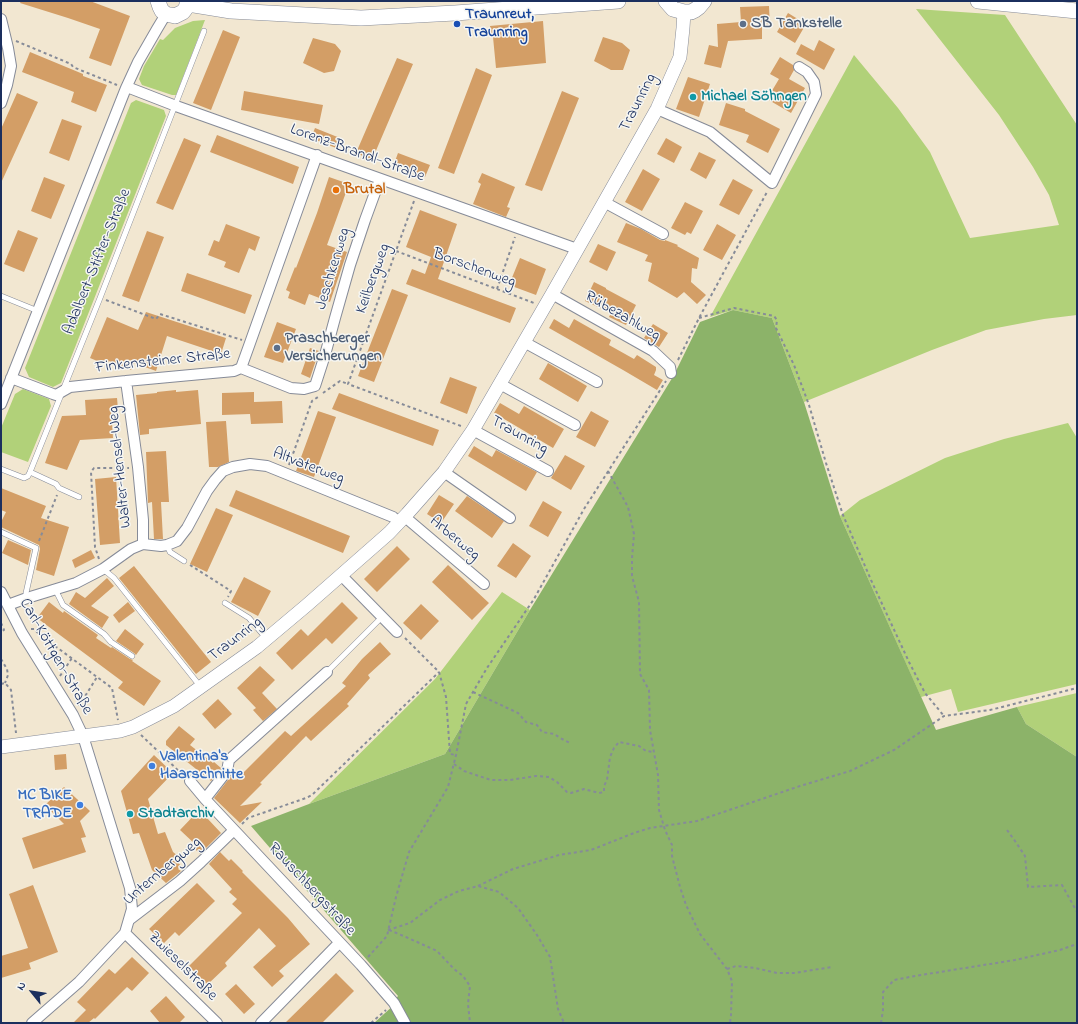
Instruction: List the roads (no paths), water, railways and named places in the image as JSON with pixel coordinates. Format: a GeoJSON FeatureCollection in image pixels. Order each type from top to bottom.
{"type":"FeatureCollection","features":[{"type":"Feature","properties":{"kind":"main road"},"geometry":{"type":"LineString","coordinates":[[158,1],[162,11],[171,16],[180,14],[186,8],[188,2],[231,11],[361,18],[618,1]]}},
{"type":"Feature","properties":{"kind":"main road"},"geometry":{"type":"LineString","coordinates":[[666,1],[673,8],[684,12],[696,10],[704,1]]}},
{"type":"Feature","properties":{"kind":"main road"},"geometry":{"type":"LineString","coordinates":[[978,1],[1077,11]]}},
{"type":"Feature","properties":{"kind":"street","name":"Traunring"},"geometry":{"type":"LineString","coordinates":[[1,747],[120,731],[133,727],[174,706],[257,647],[402,520],[444,472],[473,430],[552,294],[656,109],[680,57],[684,12]]}},
{"type":"Feature","properties":{"kind":"street"},"geometry":{"type":"LineString","coordinates":[[1,404],[138,62],[166,14]]}},
{"type":"Feature","properties":{"kind":"street"},"geometry":{"type":"LineString","coordinates":[[1,19],[6,36],[10,66],[7,85],[1,103]]}},
{"type":"Feature","properties":{"kind":"street"},"geometry":{"type":"LineString","coordinates":[[656,109],[710,132],[772,183],[816,94],[814,82],[807,72],[799,67]]}},
{"type":"Feature","properties":{"kind":"street","name":"Lorenz-Brandl-Straße"},"geometry":{"type":"LineString","coordinates":[[127,88],[577,249]]}},
{"type":"Feature","properties":{"kind":"street","name":"Finkensteiner Straße"},"geometry":{"type":"LineString","coordinates":[[11,378],[56,395],[70,387],[234,371],[240,368],[316,155]]}},
{"type":"Feature","properties":{"kind":"street","name":"Jeschkenweg"},"geometry":{"type":"LineString","coordinates":[[240,368],[291,388],[304,389],[315,386],[350,265],[380,179]]}},
{"type":"Feature","properties":{"kind":"street"},"geometry":{"type":"LineString","coordinates":[[604,202],[663,234]]}},
{"type":"Feature","properties":{"kind":"street","name":"Rübezahlweg"},"geometry":{"type":"LineString","coordinates":[[552,294],[654,351],[670,367],[671,373]]}},
{"type":"Feature","properties":{"kind":"street"},"geometry":{"type":"LineString","coordinates":[[524,342],[597,382]]}},
{"type":"Feature","properties":{"kind":"street","name":"Walter-Hensel-Weg"},"geometry":{"type":"LineString","coordinates":[[8,605],[76,582],[102,568],[131,549],[143,544],[143,520],[138,468],[126,381]]}},
{"type":"Feature","properties":{"kind":"street"},"geometry":{"type":"LineString","coordinates":[[500,384],[576,425]]}},
{"type":"Feature","properties":{"kind":"street","name":"Traunring"},"geometry":{"type":"LineString","coordinates":[[473,430],[548,471]]}},
{"type":"Feature","properties":{"kind":"street","name":"Altvaterweg"},"geometry":{"type":"LineString","coordinates":[[167,545],[177,541],[187,528],[207,491],[215,480],[224,472],[233,467],[250,464],[267,466],[402,520]]}},
{"type":"Feature","properties":{"kind":"street"},"geometry":{"type":"LineString","coordinates":[[444,472],[510,518]]}},
{"type":"Feature","properties":{"kind":"street","name":"Arberweg"},"geometry":{"type":"LineString","coordinates":[[402,520],[484,584]]}},
{"type":"Feature","properties":{"kind":"street"},"geometry":{"type":"LineString","coordinates":[[143,544],[154,546],[167,545]]}},
{"type":"Feature","properties":{"kind":"street"},"geometry":{"type":"LineString","coordinates":[[341,575],[397,632]]}},
{"type":"Feature","properties":{"kind":"street","name":"Carl-Köttgen-Straße"},"geometry":{"type":"LineString","coordinates":[[1,592],[22,633],[73,715],[83,736],[130,888],[132,909],[125,933]]}},
{"type":"Feature","properties":{"kind":"street"},"geometry":{"type":"LineString","coordinates":[[205,799],[227,771],[229,760],[327,672]]}},
{"type":"Feature","properties":{"kind":"street","name":"Rauschbergstraße"},"geometry":{"type":"LineString","coordinates":[[190,781],[394,1003],[405,1023]]}},
{"type":"Feature","properties":{"kind":"street","name":"Unternbergweg"},"geometry":{"type":"LineString","coordinates":[[129,920],[180,881],[234,830]]}},
{"type":"Feature","properties":{"kind":"street"},"geometry":{"type":"LineString","coordinates":[[32,1023],[79,982],[125,933]]}},
{"type":"Feature","properties":{"kind":"street","name":"Zwieselstraße"},"geometry":{"type":"LineString","coordinates":[[125,933],[217,1023]]}},
{"type":"Feature","properties":{"kind":"street"},"geometry":{"type":"LineString","coordinates":[[260,1023],[339,943]]}},
{"type":"Feature","properties":{"kind":"lane","name":"Adalbert-Stifter-Straße"},"geometry":{"type":"LineString","coordinates":[[30,472],[176,106],[204,31]]}},
{"type":"Feature","properties":{"kind":"lane"},"geometry":{"type":"LineString","coordinates":[[1,296],[38,310]]}},
{"type":"Feature","properties":{"kind":"lane"},"geometry":{"type":"LineString","coordinates":[[1,469],[24,478],[28,476],[30,472],[79,496]]}},
{"type":"Feature","properties":{"kind":"lane"},"geometry":{"type":"LineString","coordinates":[[1,532],[36,548],[26,593],[27,598]]}},
{"type":"Feature","properties":{"kind":"lane"},"geometry":{"type":"LineString","coordinates":[[167,545],[170,552],[184,561]]}},
{"type":"Feature","properties":{"kind":"lane"},"geometry":{"type":"LineString","coordinates":[[102,568],[114,578],[201,687]]}},
{"type":"Feature","properties":{"kind":"lane"},"geometry":{"type":"LineString","coordinates":[[54,589],[63,605],[104,634],[111,642],[132,656]]}},
{"type":"Feature","properties":{"kind":"lane"},"geometry":{"type":"LineString","coordinates":[[225,604],[249,618],[267,638]]}},
{"type":"Feature","properties":{"kind":"lane"},"geometry":{"type":"LineString","coordinates":[[327,672],[382,617]]}},
{"type":"Feature","properties":{"kind":"place","name":"Traunreut, Traunring"},"geometry":{"type":"Point","coordinates":[457,24]}},
{"type":"Feature","properties":{"kind":"place","name":"SB Tankstelle"},"geometry":{"type":"Point","coordinates":[743,24]}},
{"type":"Feature","properties":{"kind":"place","name":"Michael Söhngen"},"geometry":{"type":"Point","coordinates":[693,97]}},
{"type":"Feature","properties":{"kind":"place","name":"Brutal"},"geometry":{"type":"Point","coordinates":[336,190]}},
{"type":"Feature","properties":{"kind":"place","name":"Praschberger Versicherungen"},"geometry":{"type":"Point","coordinates":[277,348]}},
{"type":"Feature","properties":{"kind":"place","name":"Valentina's Haarschnitte"},"geometry":{"type":"Point","coordinates":[152,766]}},
{"type":"Feature","properties":{"kind":"place","name":"MC BIKE TRADE"},"geometry":{"type":"Point","coordinates":[80,805]}},
{"type":"Feature","properties":{"kind":"place","name":"Stadtarchiv"},"geometry":{"type":"Point","coordinates":[130,814]}}]}
